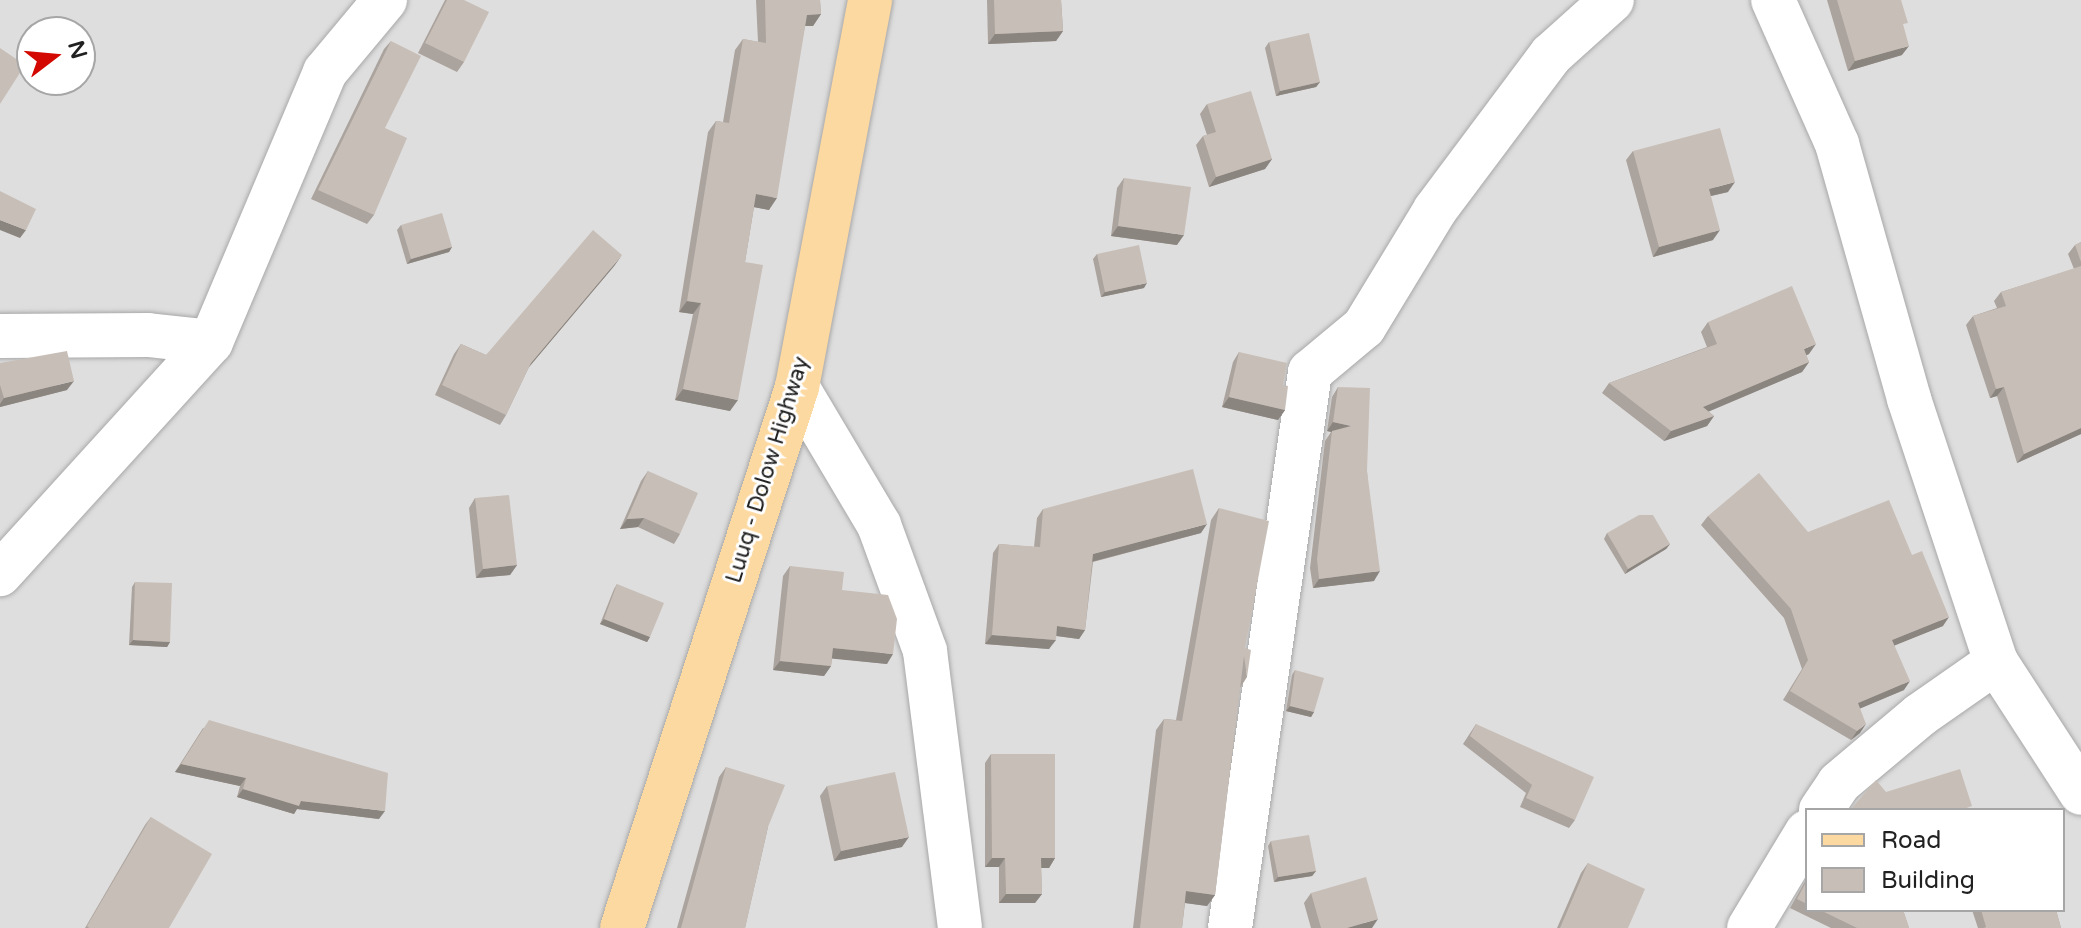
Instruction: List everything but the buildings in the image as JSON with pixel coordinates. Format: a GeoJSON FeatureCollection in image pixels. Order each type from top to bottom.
{"type":"FeatureCollection","features":[{"type":"Feature","properties":{"kind":"main road","name":"Luuq - Dolow Highway"},"geometry":{"type":"LineString","coordinates":[[622,928],[797,387],[870,0]]}},
{"type":"Feature","properties":{"kind":"street"},"geometry":{"type":"LineString","coordinates":[[0,574],[211,342],[325,72],[385,0]]}},
{"type":"Feature","properties":{"kind":"street"},"geometry":{"type":"LineString","coordinates":[[1230,928],[1310,372],[1364,327],[1435,210],[1551,55],[1612,0]]}},
{"type":"Feature","properties":{"kind":"street"},"geometry":{"type":"LineString","coordinates":[[1773,0],[1837,144],[1909,399],[1996,662],[2081,793]]}},
{"type":"Feature","properties":{"kind":"street"},"geometry":{"type":"LineString","coordinates":[[0,336],[148,335],[211,342]]}},
{"type":"Feature","properties":{"kind":"street"},"geometry":{"type":"LineString","coordinates":[[797,387],[879,525],[925,651],[960,928]]}},
{"type":"Feature","properties":{"kind":"street"},"geometry":{"type":"LineString","coordinates":[[1822,808],[1839,783],[1920,715],[1996,662]]}},
{"type":"Feature","properties":{"kind":"street"},"geometry":{"type":"LineString","coordinates":[[1749,928],[1805,835]]}},
{"type":"Feature","properties":{"kind":"shaded area"},"geometry":{"type":"Polygon","coordinates":[[[0,0],[2081,0],[2081,928],[0,928],[0,0]]]}}]}
